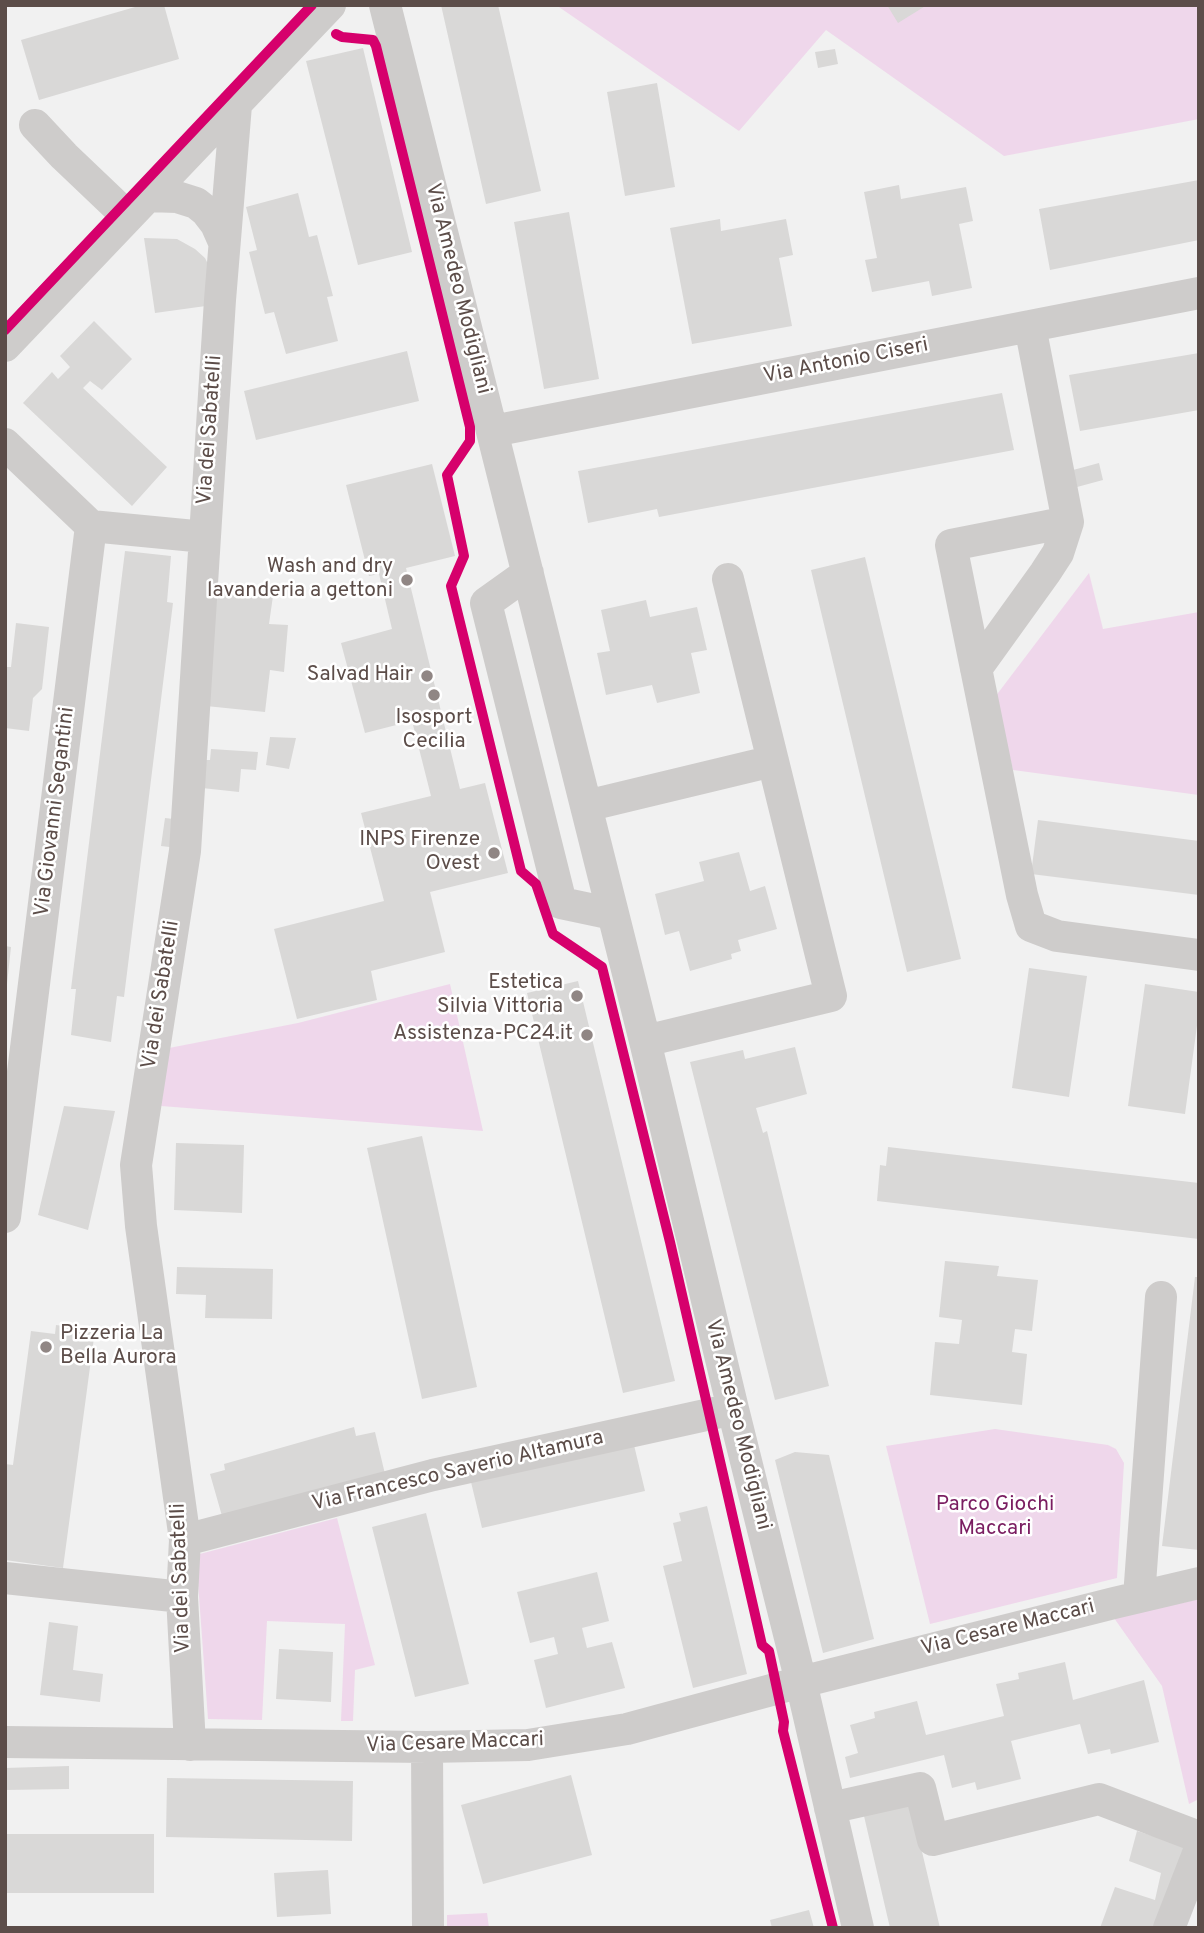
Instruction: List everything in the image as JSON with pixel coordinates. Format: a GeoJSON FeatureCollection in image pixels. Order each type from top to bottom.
{"type":"FeatureCollection","features":[{"type":"Feature","properties":{"kind":"street"},"geometry":{"type":"LineString","coordinates":[[5,346],[330,5]]}},
{"type":"Feature","properties":{"kind":"street","name":"Via Amedeo Modigliani"},"geometry":{"type":"LineString","coordinates":[[385,5],[645,1041],[858,1928]]}},
{"type":"Feature","properties":{"kind":"street","name":"Via dei Sabatelli"},"geometry":{"type":"LineString","coordinates":[[190,1745],[181,1597],[185,1540],[141,1226],[136,1165],[185,851],[224,242],[236,105]]}},
{"type":"Feature","properties":{"kind":"street"},"geometry":{"type":"LineString","coordinates":[[35,125],[64,156],[137,206],[177,197],[196,202],[216,224],[224,242]]}},
{"type":"Feature","properties":{"kind":"street","name":"Via Antonio Ciseri"},"geometry":{"type":"LineString","coordinates":[[493,431],[1199,293]]}},
{"type":"Feature","properties":{"kind":"street"},"geometry":{"type":"LineString","coordinates":[[976,669],[1058,553],[1068,522],[1030,326]]}},
{"type":"Feature","properties":{"kind":"street"},"geometry":{"type":"LineString","coordinates":[[5,444],[91,526],[205,537]]}},
{"type":"Feature","properties":{"kind":"street"},"geometry":{"type":"LineString","coordinates":[[1068,522],[951,545],[1021,895],[1031,926],[1057,936],[1199,955]]}},
{"type":"Feature","properties":{"kind":"street","name":"Via Giovanni Segantini"},"geometry":{"type":"LineString","coordinates":[[5,1217],[91,526]]}},
{"type":"Feature","properties":{"kind":"street"},"geometry":{"type":"LineString","coordinates":[[528,573],[486,603],[538,812],[561,903],[613,914]]}},
{"type":"Feature","properties":{"kind":"street"},"geometry":{"type":"LineString","coordinates":[[645,1041],[831,996],[728,579]]}},
{"type":"Feature","properties":{"kind":"street"},"geometry":{"type":"LineString","coordinates":[[586,806],[773,761]]}},
{"type":"Feature","properties":{"kind":"street"},"geometry":{"type":"LineString","coordinates":[[1139,1598],[1161,1297]]}},
{"type":"Feature","properties":{"kind":"street","name":"Via Francesco Saverio Altamura"},"geometry":{"type":"LineString","coordinates":[[185,1540],[433,1475],[733,1409]]}},
{"type":"Feature","properties":{"kind":"street"},"geometry":{"type":"LineString","coordinates":[[5,1578],[181,1597]]}},
{"type":"Feature","properties":{"kind":"street","name":"Via Cesare Maccari"},"geometry":{"type":"LineString","coordinates":[[5,1742],[427,1747],[528,1745],[627,1729],[1114,1602],[1199,1583]]}},
{"type":"Feature","properties":{"kind":"street"},"geometry":{"type":"LineString","coordinates":[[427,1747],[428,1928]]}},
{"type":"Feature","properties":{"kind":"street"},"geometry":{"type":"LineString","coordinates":[[830,1808],[920,1788],[933,1840],[1098,1799],[1199,1837]]}},
{"type":"Feature","properties":{"kind":"street"},"geometry":{"type":"LineString","coordinates":[[1169,1928],[1199,1851]]}},
{"type":"Feature","properties":{"kind":"green space"},"geometry":{"type":"Polygon","coordinates":[[[556,5],[1199,5],[1199,119],[1004,156],[826,30],[739,131],[556,5]]]}},
{"type":"Feature","properties":{"kind":"green space"},"geometry":{"type":"Polygon","coordinates":[[[1089,573],[1103,629],[1199,612],[1199,795],[1013,770],[995,697],[1089,573]]]}},
{"type":"Feature","properties":{"kind":"green space"},"geometry":{"type":"Polygon","coordinates":[[[450,984],[483,1131],[161,1106],[169,1048],[298,1023],[450,984]]]}},
{"type":"Feature","properties":{"kind":"green space","name":"Parco Giochi Maccari"},"geometry":{"type":"Polygon","coordinates":[[[995,1429],[1108,1445],[1116,1449],[1124,1463],[1117,1578],[930,1624],[886,1446],[995,1429]]]}},
{"type":"Feature","properties":{"kind":"green space"},"geometry":{"type":"Polygon","coordinates":[[[337,1518],[375,1665],[355,1670],[353,1721],[341,1721],[345,1624],[267,1621],[262,1720],[208,1719],[196,1555],[337,1518]]]}},
{"type":"Feature","properties":{"kind":"green space"},"geometry":{"type":"Polygon","coordinates":[[[1199,1599],[1199,1799],[1189,1804],[1162,1686],[1114,1618],[1199,1599]]]}},
{"type":"Feature","properties":{"kind":"green space"},"geometry":{"type":"Polygon","coordinates":[[[487,1913],[489,1928],[447,1928],[447,1915],[487,1913]]]}},
{"type":"Feature","properties":{"kind":"building"},"geometry":{"type":"Polygon","coordinates":[[[142,5],[164,5],[179,59],[39,100],[21,40],[142,5]]]}},
{"type":"Feature","properties":{"kind":"building"},"geometry":{"type":"Polygon","coordinates":[[[441,5],[498,5],[541,191],[486,204],[441,5]]]}},
{"type":"Feature","properties":{"kind":"building"},"geometry":{"type":"Polygon","coordinates":[[[887,5],[927,5],[898,23],[887,5]]]}},
{"type":"Feature","properties":{"kind":"building"},"geometry":{"type":"Polygon","coordinates":[[[363,48],[412,252],[358,265],[306,61],[363,48]]]}},
{"type":"Feature","properties":{"kind":"building"},"geometry":{"type":"Polygon","coordinates":[[[835,49],[838,64],[818,68],[815,52],[835,49]]]}},
{"type":"Feature","properties":{"kind":"building"},"geometry":{"type":"Polygon","coordinates":[[[657,83],[675,187],[625,196],[607,92],[657,83]]]}},
{"type":"Feature","properties":{"kind":"building"},"geometry":{"type":"Polygon","coordinates":[[[1199,180],[1199,240],[1050,270],[1039,209],[1199,180]]]}},
{"type":"Feature","properties":{"kind":"building"},"geometry":{"type":"Polygon","coordinates":[[[899,185],[901,199],[966,187],[973,221],[959,224],[972,288],[932,296],[929,281],[872,292],[865,260],[877,258],[864,192],[899,185]]]}},
{"type":"Feature","properties":{"kind":"building"},"geometry":{"type":"Polygon","coordinates":[[[298,193],[309,237],[317,235],[333,296],[327,297],[338,341],[286,354],[274,312],[265,314],[249,252],[257,250],[246,207],[298,193]]]}},
{"type":"Feature","properties":{"kind":"building"},"geometry":{"type":"Polygon","coordinates":[[[569,212],[599,379],[544,389],[514,222],[569,212]]]}},
{"type":"Feature","properties":{"kind":"building"},"geometry":{"type":"Polygon","coordinates":[[[720,219],[721,231],[786,219],[793,255],[779,258],[792,326],[692,344],[670,228],[720,219]]]}},
{"type":"Feature","properties":{"kind":"building"},"geometry":{"type":"Polygon","coordinates":[[[144,238],[177,239],[205,258],[211,270],[213,305],[155,313],[144,238]]]}},
{"type":"Feature","properties":{"kind":"building"},"geometry":{"type":"Polygon","coordinates":[[[94,321],[132,359],[102,390],[90,381],[83,388],[167,467],[132,506],[23,403],[52,372],[58,379],[70,367],[60,356],[94,321]]]}},
{"type":"Feature","properties":{"kind":"building"},"geometry":{"type":"Polygon","coordinates":[[[407,351],[419,401],[256,440],[244,391],[407,351]]]}},
{"type":"Feature","properties":{"kind":"building"},"geometry":{"type":"Polygon","coordinates":[[[1199,353],[1199,410],[1080,431],[1069,375],[1199,353]]]}},
{"type":"Feature","properties":{"kind":"building"},"geometry":{"type":"Polygon","coordinates":[[[1002,393],[1014,450],[659,517],[657,509],[588,523],[578,471],[1002,393]]]}},
{"type":"Feature","properties":{"kind":"building"},"geometry":{"type":"Polygon","coordinates":[[[1099,463],[1103,480],[1077,487],[1073,470],[1099,463]]]}},
{"type":"Feature","properties":{"kind":"building"},"geometry":{"type":"Polygon","coordinates":[[[432,464],[455,556],[406,568],[460,789],[485,783],[508,873],[430,892],[445,952],[371,971],[377,1000],[297,1019],[274,929],[384,901],[361,813],[431,796],[412,721],[365,733],[341,643],[392,629],[379,574],[369,576],[346,485],[432,464]]]}},
{"type":"Feature","properties":{"kind":"building"},"geometry":{"type":"Polygon","coordinates":[[[125,551],[171,556],[167,602],[173,603],[124,997],[117,996],[111,1042],[71,1035],[76,989],[71,989],[125,551]]]}},
{"type":"Feature","properties":{"kind":"building"},"geometry":{"type":"Polygon","coordinates":[[[865,557],[961,959],[907,972],[811,570],[865,557]]]}},
{"type":"Feature","properties":{"kind":"building"},"geometry":{"type":"Polygon","coordinates":[[[213,585],[274,589],[269,624],[288,625],[284,672],[270,670],[265,712],[206,706],[213,585]]]}},
{"type":"Feature","properties":{"kind":"building"},"geometry":{"type":"Polygon","coordinates":[[[646,600],[650,617],[697,607],[707,650],[691,653],[700,693],[657,703],[652,685],[606,695],[597,653],[610,651],[601,610],[646,600]]]}},
{"type":"Feature","properties":{"kind":"building"},"geometry":{"type":"Polygon","coordinates":[[[16,623],[49,627],[42,689],[33,698],[29,731],[5,728],[5,667],[11,667],[16,623]]]}},
{"type":"Feature","properties":{"kind":"building"},"geometry":{"type":"Polygon","coordinates":[[[270,737],[296,738],[289,769],[266,765],[270,737]]]}},
{"type":"Feature","properties":{"kind":"building"},"geometry":{"type":"Polygon","coordinates":[[[211,749],[258,752],[256,770],[241,769],[239,792],[202,788],[204,760],[210,760],[211,749]]]}},
{"type":"Feature","properties":{"kind":"building"},"geometry":{"type":"Polygon","coordinates":[[[165,818],[182,820],[178,848],[161,846],[165,818]]]}},
{"type":"Feature","properties":{"kind":"building"},"geometry":{"type":"Polygon","coordinates":[[[1038,820],[1199,841],[1199,895],[1031,874],[1038,820]]]}},
{"type":"Feature","properties":{"kind":"building"},"geometry":{"type":"Polygon","coordinates":[[[739,852],[750,891],[765,886],[777,929],[738,940],[741,951],[731,954],[732,959],[690,971],[679,931],[665,935],[655,894],[704,881],[699,862],[739,852]]]}},
{"type":"Feature","properties":{"kind":"building"},"geometry":{"type":"Polygon","coordinates":[[[5,946],[11,947],[7,984],[5,984],[5,946]]]}},
{"type":"Feature","properties":{"kind":"building"},"geometry":{"type":"Polygon","coordinates":[[[1029,968],[1087,976],[1069,1097],[1012,1088],[1029,968]]]}},
{"type":"Feature","properties":{"kind":"building"},"geometry":{"type":"Polygon","coordinates":[[[578,981],[675,1381],[623,1393],[527,993],[578,981]]]}},
{"type":"Feature","properties":{"kind":"building"},"geometry":{"type":"Polygon","coordinates":[[[1145,984],[1199,992],[1199,1011],[1185,1114],[1128,1106],[1145,984]]]}},
{"type":"Feature","properties":{"kind":"building"},"geometry":{"type":"Polygon","coordinates":[[[795,1047],[807,1094],[756,1108],[763,1133],[767,1131],[829,1386],[775,1400],[690,1062],[743,1050],[745,1059],[795,1047]]]}},
{"type":"Feature","properties":{"kind":"building"},"geometry":{"type":"Polygon","coordinates":[[[64,1106],[115,1111],[88,1230],[38,1215],[64,1106]]]}},
{"type":"Feature","properties":{"kind":"building"},"geometry":{"type":"Polygon","coordinates":[[[422,1136],[477,1387],[422,1399],[367,1148],[422,1136]]]}},
{"type":"Feature","properties":{"kind":"building"},"geometry":{"type":"Polygon","coordinates":[[[176,1143],[244,1145],[242,1213],[174,1210],[176,1143]]]}},
{"type":"Feature","properties":{"kind":"building"},"geometry":{"type":"Polygon","coordinates":[[[888,1147],[1199,1183],[1199,1239],[877,1201],[880,1165],[886,1166],[888,1147]]]}},
{"type":"Feature","properties":{"kind":"building"},"geometry":{"type":"Polygon","coordinates":[[[945,1261],[999,1266],[997,1276],[1038,1280],[1032,1331],[1015,1329],[1012,1352],[1027,1354],[1022,1405],[930,1395],[935,1342],[959,1344],[962,1320],[939,1317],[945,1261]]]}},
{"type":"Feature","properties":{"kind":"building"},"geometry":{"type":"Polygon","coordinates":[[[177,1267],[273,1269],[272,1319],[205,1318],[206,1295],[176,1294],[177,1267]]]}},
{"type":"Feature","properties":{"kind":"building"},"geometry":{"type":"Polygon","coordinates":[[[1195,1277],[1199,1277],[1199,1550],[1162,1546],[1195,1277]]]}},
{"type":"Feature","properties":{"kind":"building"},"geometry":{"type":"Polygon","coordinates":[[[56,1325],[95,1330],[63,1568],[5,1560],[5,1464],[13,1465],[31,1331],[55,1334],[56,1325]]]}},
{"type":"Feature","properties":{"kind":"building"},"geometry":{"type":"Polygon","coordinates":[[[354,1427],[356,1436],[375,1432],[385,1474],[222,1516],[210,1474],[225,1470],[224,1464],[354,1427]]]}},
{"type":"Feature","properties":{"kind":"building"},"geometry":{"type":"Polygon","coordinates":[[[634,1445],[645,1491],[482,1528],[471,1482],[634,1445]]]}},
{"type":"Feature","properties":{"kind":"building"},"geometry":{"type":"Polygon","coordinates":[[[795,1452],[829,1455],[874,1639],[823,1653],[775,1460],[795,1452]]]}},
{"type":"Feature","properties":{"kind":"building"},"geometry":{"type":"Polygon","coordinates":[[[707,1506],[747,1674],[693,1688],[663,1566],[682,1561],[673,1523],[681,1521],[679,1513],[707,1506]]]}},
{"type":"Feature","properties":{"kind":"building"},"geometry":{"type":"Polygon","coordinates":[[[426,1513],[469,1684],[415,1697],[372,1527],[426,1513]]]}},
{"type":"Feature","properties":{"kind":"building"},"geometry":{"type":"Polygon","coordinates":[[[597,1572],[609,1621],[582,1628],[587,1648],[612,1642],[625,1688],[546,1708],[534,1660],[558,1654],[554,1637],[530,1643],[517,1592],[597,1572]]]}},
{"type":"Feature","properties":{"kind":"building"},"geometry":{"type":"Polygon","coordinates":[[[49,1622],[78,1626],[73,1670],[103,1674],[100,1702],[40,1695],[49,1622]]]}},
{"type":"Feature","properties":{"kind":"building"},"geometry":{"type":"Polygon","coordinates":[[[279,1649],[333,1652],[331,1702],[276,1699],[279,1649]]]}},
{"type":"Feature","properties":{"kind":"building"},"geometry":{"type":"Polygon","coordinates":[[[1065,1662],[1073,1700],[1144,1680],[1159,1742],[1111,1754],[1110,1749],[1088,1754],[1080,1724],[1011,1741],[1021,1779],[977,1790],[975,1782],[952,1788],[944,1755],[850,1778],[845,1757],[858,1753],[850,1725],[875,1718],[874,1712],[917,1701],[926,1735],[1004,1716],[996,1684],[1019,1679],[1018,1673],[1065,1662]]]}},
{"type":"Feature","properties":{"kind":"building"},"geometry":{"type":"Polygon","coordinates":[[[69,1766],[69,1789],[5,1790],[5,1768],[69,1766]]]}},
{"type":"Feature","properties":{"kind":"building"},"geometry":{"type":"Polygon","coordinates":[[[571,1775],[592,1855],[483,1884],[461,1805],[571,1775]]]}},
{"type":"Feature","properties":{"kind":"building"},"geometry":{"type":"Polygon","coordinates":[[[167,1778],[353,1781],[352,1841],[166,1837],[167,1778]]]}},
{"type":"Feature","properties":{"kind":"building"},"geometry":{"type":"Polygon","coordinates":[[[911,1805],[940,1928],[890,1928],[864,1816],[911,1805]]]}},
{"type":"Feature","properties":{"kind":"building"},"geometry":{"type":"Polygon","coordinates":[[[1137,1831],[1185,1846],[1156,1928],[1100,1928],[1115,1887],[1155,1900],[1161,1873],[1129,1861],[1137,1831]]]}},
{"type":"Feature","properties":{"kind":"building"},"geometry":{"type":"Polygon","coordinates":[[[5,1834],[154,1834],[154,1893],[5,1893],[5,1834]]]}},
{"type":"Feature","properties":{"kind":"building"},"geometry":{"type":"Polygon","coordinates":[[[328,1870],[331,1914],[277,1917],[274,1873],[328,1870]]]}},
{"type":"Feature","properties":{"kind":"building"},"geometry":{"type":"Polygon","coordinates":[[[809,1910],[814,1928],[772,1928],[770,1920],[809,1910]]]}},
{"type":"Feature","properties":{"kind":"cycle path"},"geometry":{"type":"LineString","coordinates":[[5,330],[312,5]]}},
{"type":"Feature","properties":{"kind":"cycle path"},"geometry":{"type":"LineString","coordinates":[[336,34],[373,40],[376,46],[470,427],[470,441],[447,475],[464,556],[451,586],[521,871],[536,884],[553,934],[602,967],[670,1242],[762,1645],[769,1651],[784,1722],[783,1731],[833,1928]]}},
{"type":"Feature","properties":{"kind":"place","name":"Wash and dry lavanderia a gettoni"},"geometry":{"type":"Point","coordinates":[407,580]}},
{"type":"Feature","properties":{"kind":"place","name":"Salvad Hair"},"geometry":{"type":"Point","coordinates":[427,676]}},
{"type":"Feature","properties":{"kind":"place","name":"Isosport Cecilia"},"geometry":{"type":"Point","coordinates":[434,695]}},
{"type":"Feature","properties":{"kind":"place","name":"INPS Firenze Ovest"},"geometry":{"type":"Point","coordinates":[494,853]}},
{"type":"Feature","properties":{"kind":"place","name":"Estetica Silvia Vittoria"},"geometry":{"type":"Point","coordinates":[577,996]}},
{"type":"Feature","properties":{"kind":"place","name":"Assistenza-PC24.it"},"geometry":{"type":"Point","coordinates":[587,1035]}},
{"type":"Feature","properties":{"kind":"place","name":"Pizzeria La Bella Aurora"},"geometry":{"type":"Point","coordinates":[46,1347]}}]}
